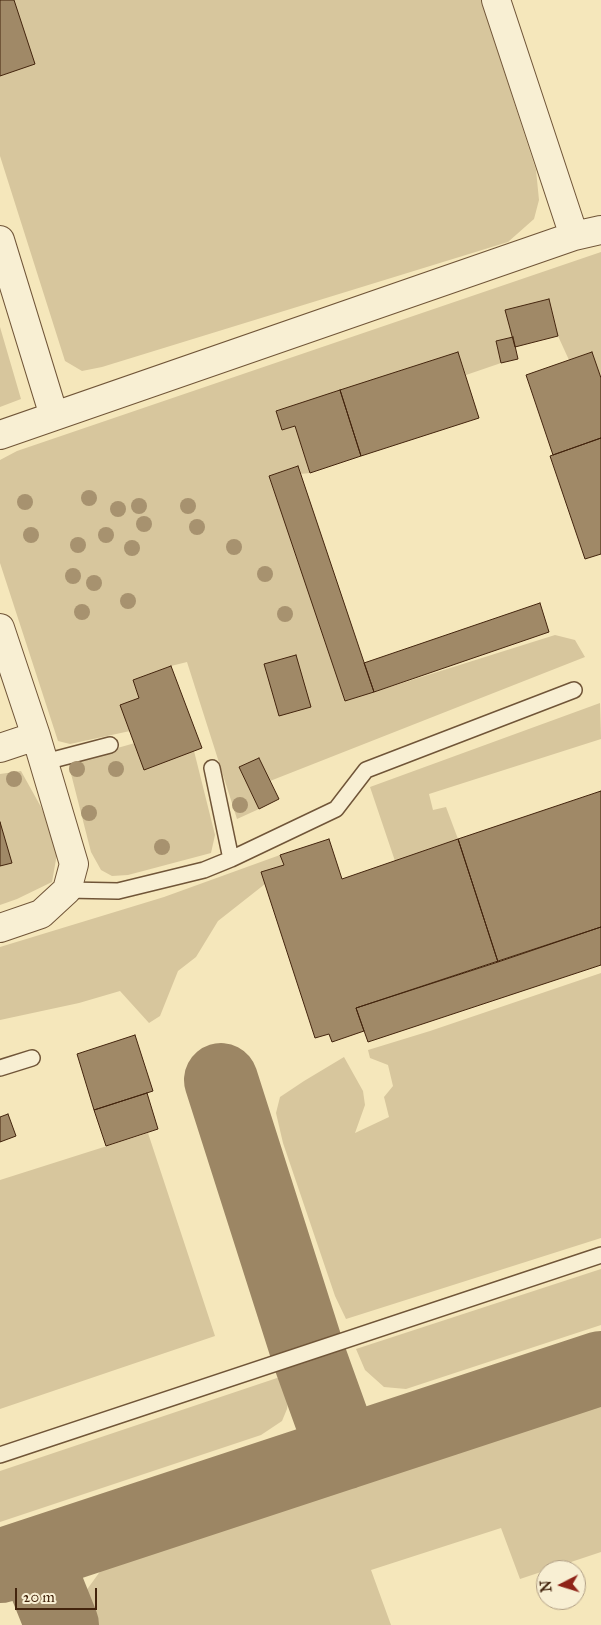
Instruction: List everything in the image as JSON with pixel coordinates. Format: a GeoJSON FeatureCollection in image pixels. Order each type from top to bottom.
{"type":"FeatureCollection","features":[{"type":"Feature","properties":{"kind":"street"},"geometry":{"type":"LineString","coordinates":[[496,0],[574,236]]}},
{"type":"Feature","properties":{"kind":"street"},"geometry":{"type":"LineString","coordinates":[[0,435],[574,236],[601,230]]}},
{"type":"Feature","properties":{"kind":"street"},"geometry":{"type":"LineString","coordinates":[[0,240],[54,416]]}},
{"type":"Feature","properties":{"kind":"street"},"geometry":{"type":"LineString","coordinates":[[0,628],[45,762],[74,864],[67,890],[41,914],[0,928]]}},
{"type":"Feature","properties":{"kind":"street"},"geometry":{"type":"LineString","coordinates":[[0,748],[36,736]]}},
{"type":"Feature","properties":{"kind":"lane"},"geometry":{"type":"LineString","coordinates":[[67,890],[118,891],[204,870],[336,810],[366,770],[574,690]]}},
{"type":"Feature","properties":{"kind":"lane"},"geometry":{"type":"LineString","coordinates":[[45,762],[110,745]]}},
{"type":"Feature","properties":{"kind":"lane"},"geometry":{"type":"LineString","coordinates":[[212,768],[231,859]]}},
{"type":"Feature","properties":{"kind":"lane"},"geometry":{"type":"LineString","coordinates":[[0,1068],[32,1058]]}},
{"type":"Feature","properties":{"kind":"lane"},"geometry":{"type":"LineString","coordinates":[[0,1455],[601,1255]]}},
{"type":"Feature","properties":{"kind":"shaded area"},"geometry":{"type":"Polygon","coordinates":[[[0,0],[481,0],[536,170],[539,200],[534,219],[508,242],[102,367],[82,371],[65,361],[0,156],[0,0]]]}},
{"type":"Feature","properties":{"kind":"shaded area"},"geometry":{"type":"Polygon","coordinates":[[[601,252],[601,378],[592,352],[569,360],[558,336],[549,299],[506,310],[513,337],[496,341],[501,363],[466,375],[458,352],[276,411],[282,430],[295,426],[310,473],[300,474],[297,466],[269,476],[345,701],[555,635],[575,640],[585,657],[270,781],[259,758],[239,767],[259,809],[237,819],[187,662],[133,680],[139,698],[130,731],[70,744],[58,741],[0,563],[0,460],[17,451],[601,252]]]}},
{"type":"Feature","properties":{"kind":"shaded area"},"geometry":{"type":"Polygon","coordinates":[[[0,327],[21,399],[0,407],[0,327]]]}},
{"type":"Feature","properties":{"kind":"shaded area"},"geometry":{"type":"Polygon","coordinates":[[[600,703],[601,739],[429,794],[433,810],[446,807],[458,839],[395,861],[370,787],[600,703]]]}},
{"type":"Feature","properties":{"kind":"shaded area"},"geometry":{"type":"Polygon","coordinates":[[[135,743],[194,751],[215,835],[211,853],[128,875],[112,876],[101,870],[91,852],[68,762],[135,743]]]}},
{"type":"Feature","properties":{"kind":"shaded area"},"geometry":{"type":"Polygon","coordinates":[[[21,771],[41,807],[58,848],[52,882],[0,905],[0,774],[21,771]]]}},
{"type":"Feature","properties":{"kind":"shaded area"},"geometry":{"type":"Polygon","coordinates":[[[280,855],[284,865],[262,872],[265,884],[218,921],[196,957],[178,971],[160,1016],[149,1023],[120,991],[79,1003],[0,1020],[0,947],[164,897],[280,855]]]}},
{"type":"Feature","properties":{"kind":"shaded area"},"geometry":{"type":"Polygon","coordinates":[[[601,973],[601,1238],[346,1319],[335,1296],[283,1143],[276,1113],[280,1097],[344,1057],[363,1091],[365,1105],[355,1133],[389,1117],[384,1097],[393,1086],[388,1065],[370,1058],[368,1050],[601,973]]]}},
{"type":"Feature","properties":{"kind":"shaded area"},"geometry":{"type":"Polygon","coordinates":[[[148,1133],[215,1336],[0,1409],[0,1180],[148,1133]]]}},
{"type":"Feature","properties":{"kind":"shaded area"},"geometry":{"type":"Polygon","coordinates":[[[601,1269],[601,1325],[406,1389],[384,1387],[365,1370],[356,1349],[601,1269]]]}},
{"type":"Feature","properties":{"kind":"shaded area"},"geometry":{"type":"Polygon","coordinates":[[[283,1376],[289,1394],[287,1409],[282,1421],[261,1435],[0,1522],[0,1471],[283,1376]]]}},
{"type":"Feature","properties":{"kind":"shaded area"},"geometry":{"type":"Polygon","coordinates":[[[601,1399],[601,1552],[577,1560],[536,1560],[536,1574],[520,1579],[501,1528],[371,1570],[391,1625],[91,1625],[83,1595],[104,1566],[601,1399]]]}},
{"type":"Feature","properties":{"kind":"building"},"geometry":{"type":"Polygon","coordinates":[[[0,0],[14,0],[35,64],[0,76],[0,0]]]}},
{"type":"Feature","properties":{"kind":"building"},"geometry":{"type":"Polygon","coordinates":[[[549,299],[558,336],[515,347],[505,310],[549,299]]]}},
{"type":"Feature","properties":{"kind":"building"},"geometry":{"type":"Polygon","coordinates":[[[513,337],[518,359],[501,363],[496,341],[513,337]]]}},
{"type":"Feature","properties":{"kind":"building"},"geometry":{"type":"Polygon","coordinates":[[[458,352],[479,418],[361,456],[340,390],[458,352]]]}},
{"type":"Feature","properties":{"kind":"building"},"geometry":{"type":"Polygon","coordinates":[[[592,352],[601,378],[601,438],[553,455],[526,375],[592,352]]]}},
{"type":"Feature","properties":{"kind":"building"},"geometry":{"type":"Polygon","coordinates":[[[340,390],[361,456],[310,473],[295,426],[282,430],[276,411],[340,390]]]}},
{"type":"Feature","properties":{"kind":"building"},"geometry":{"type":"Polygon","coordinates":[[[601,438],[601,554],[585,559],[550,456],[601,438]]]}},
{"type":"Feature","properties":{"kind":"building"},"geometry":{"type":"Polygon","coordinates":[[[298,466],[374,692],[345,701],[269,476],[298,466]]]}},
{"type":"Feature","properties":{"kind":"building"},"geometry":{"type":"Polygon","coordinates":[[[540,603],[549,632],[374,692],[364,663],[540,603]]]}},
{"type":"Feature","properties":{"kind":"building"},"geometry":{"type":"Polygon","coordinates":[[[296,655],[311,707],[279,716],[264,664],[296,655]]]}},
{"type":"Feature","properties":{"kind":"building"},"geometry":{"type":"Polygon","coordinates":[[[171,666],[202,748],[144,770],[120,705],[139,698],[133,680],[171,666]]]}},
{"type":"Feature","properties":{"kind":"building"},"geometry":{"type":"Polygon","coordinates":[[[259,758],[279,799],[259,809],[239,767],[259,758]]]}},
{"type":"Feature","properties":{"kind":"building"},"geometry":{"type":"Polygon","coordinates":[[[601,791],[601,927],[498,962],[458,839],[601,791]]]}},
{"type":"Feature","properties":{"kind":"building"},"geometry":{"type":"Polygon","coordinates":[[[0,822],[12,863],[0,866],[0,822]]]}},
{"type":"Feature","properties":{"kind":"building"},"geometry":{"type":"Polygon","coordinates":[[[329,839],[342,879],[458,839],[498,962],[356,1008],[364,1031],[332,1042],[329,1034],[315,1038],[261,872],[284,865],[280,855],[329,839]]]}},
{"type":"Feature","properties":{"kind":"building"},"geometry":{"type":"Polygon","coordinates":[[[601,927],[601,965],[368,1042],[356,1008],[601,927]]]}},
{"type":"Feature","properties":{"kind":"building"},"geometry":{"type":"Polygon","coordinates":[[[135,1035],[153,1091],[94,1110],[77,1054],[135,1035]]]}},
{"type":"Feature","properties":{"kind":"building"},"geometry":{"type":"Polygon","coordinates":[[[147,1093],[158,1129],[106,1146],[94,1110],[147,1093]]]}},
{"type":"Feature","properties":{"kind":"building"},"geometry":{"type":"Polygon","coordinates":[[[8,1114],[16,1136],[0,1142],[0,1117],[8,1114]]]}},
{"type":"Feature","properties":{"kind":"taxiway"},"geometry":{"type":"LineString","coordinates":[[221,1080],[308,1353],[344,1453]]}},
{"type":"Feature","properties":{"kind":"taxiway"},"geometry":{"type":"LineString","coordinates":[[0,1566],[601,1368]]}},
{"type":"Feature","properties":{"kind":"taxiway"},"geometry":{"type":"LineString","coordinates":[[34,1555],[62,1625]]}}]}
